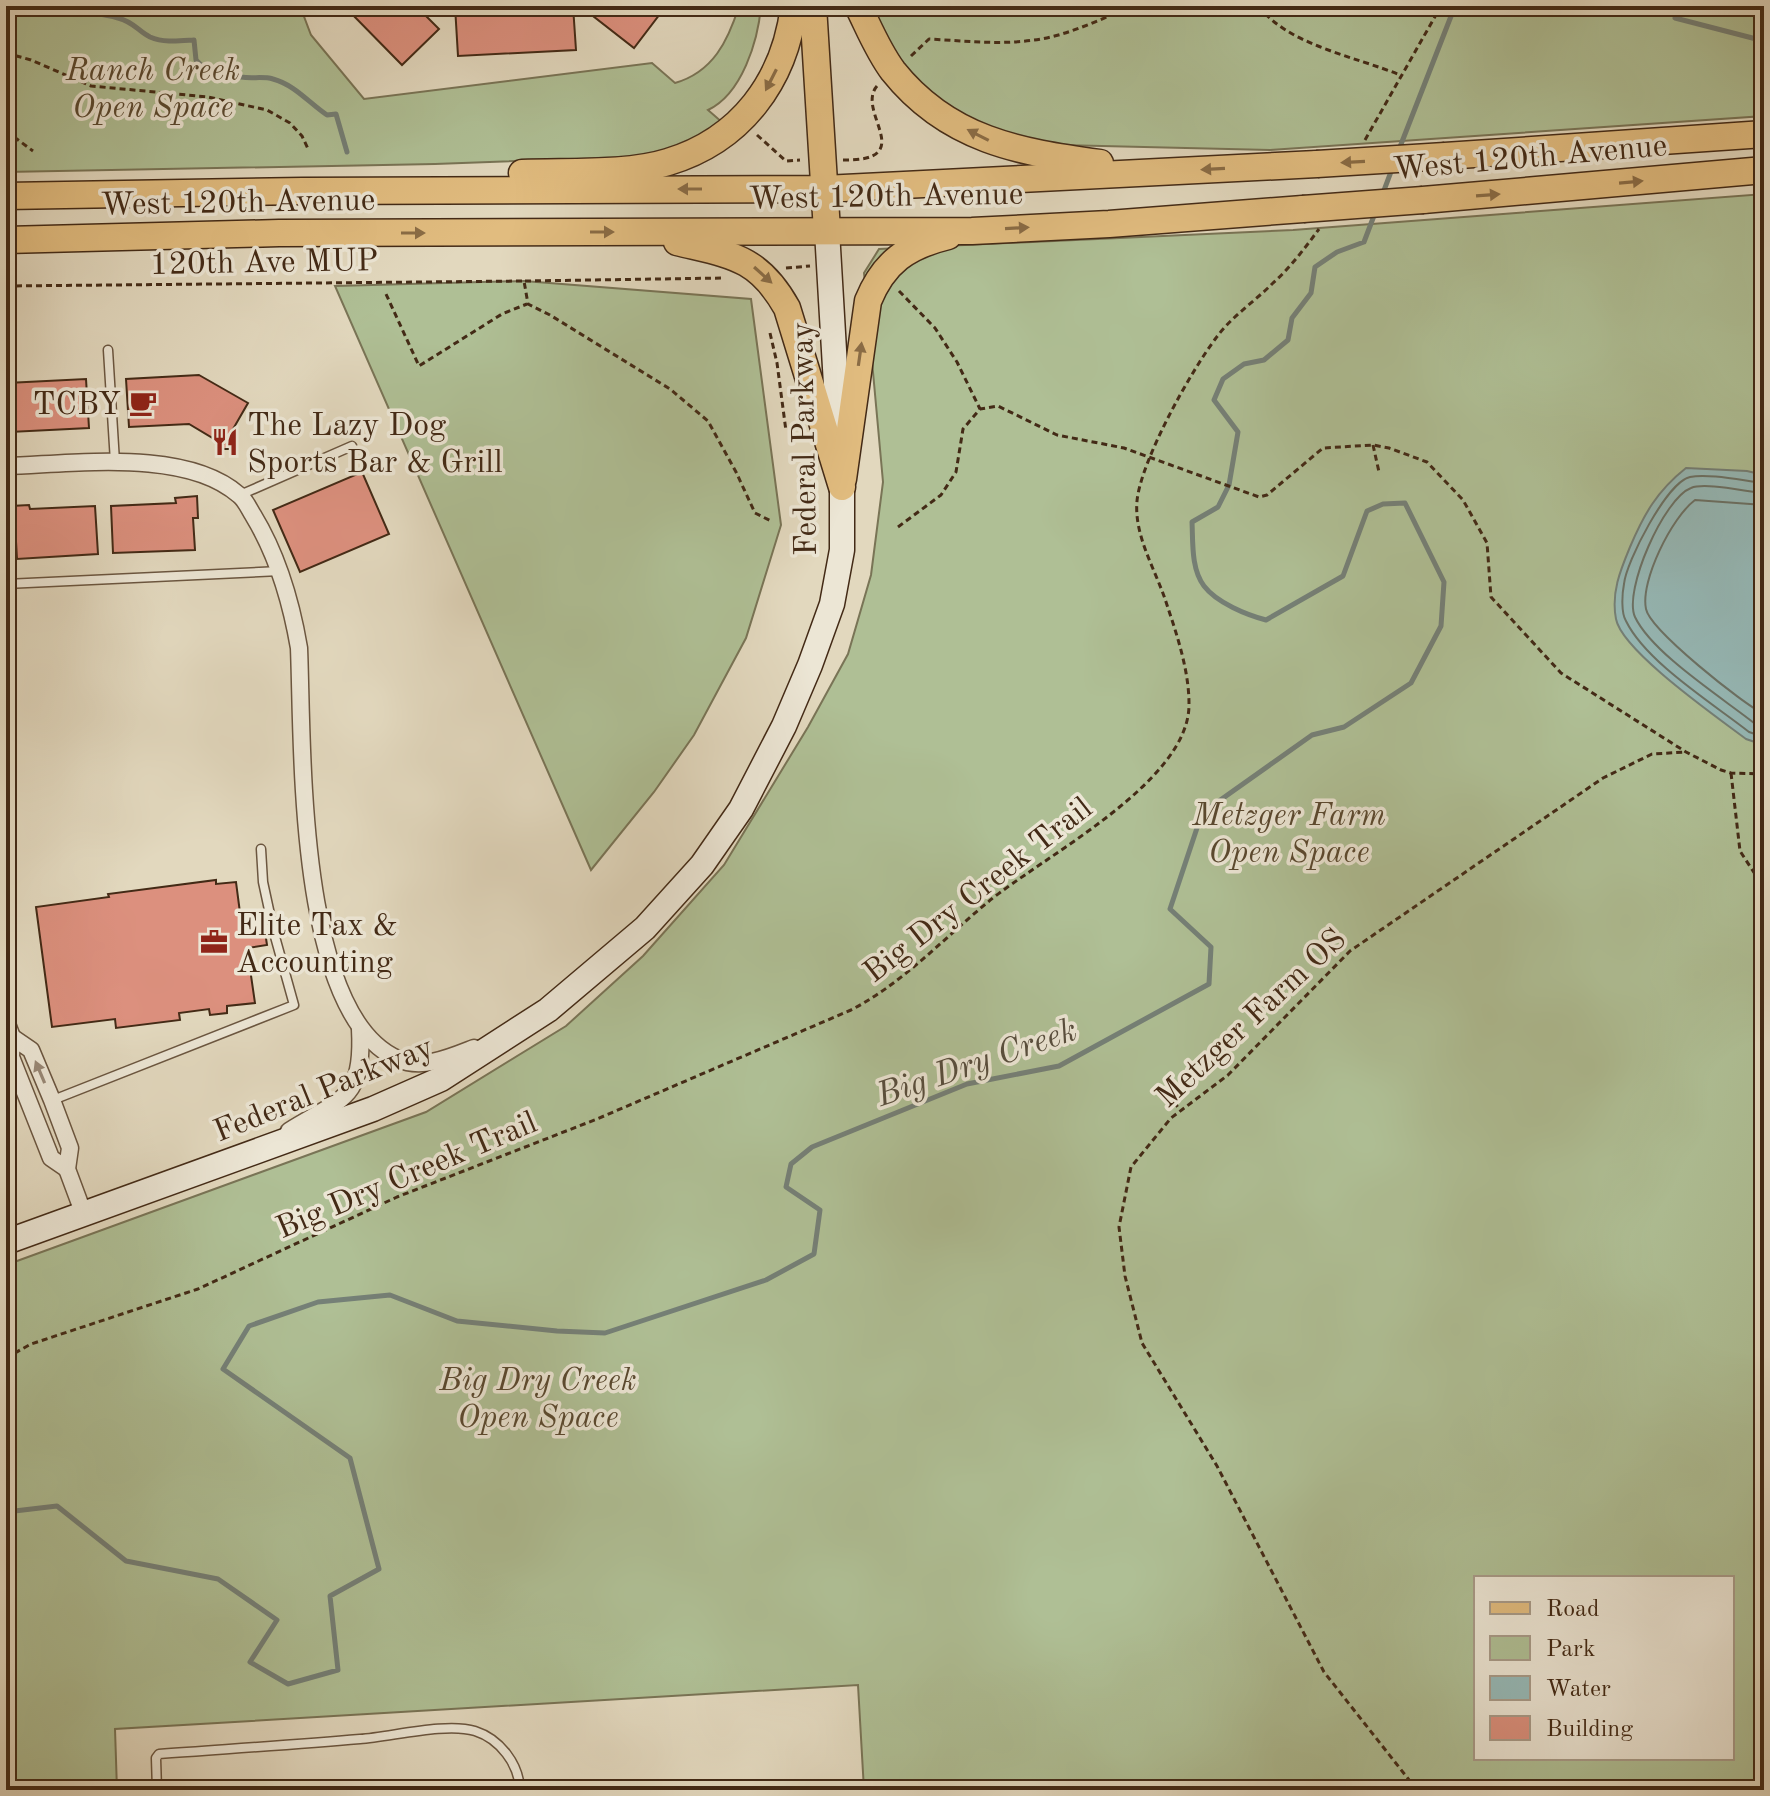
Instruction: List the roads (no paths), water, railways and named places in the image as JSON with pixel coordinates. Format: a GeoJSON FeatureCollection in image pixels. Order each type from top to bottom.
{"type":"FeatureCollection","features":[{"type":"Feature","properties":{"kind":"main road"},"geometry":{"type":"LineString","coordinates":[[303,191],[400,178],[617,169],[665,163],[700,150],[749,112],[768,89],[782,58],[794,6]]}},
{"type":"Feature","properties":{"kind":"main road"},"geometry":{"type":"LineString","coordinates":[[813,6],[827,231]]}},
{"type":"Feature","properties":{"kind":"main road"},"geometry":{"type":"LineString","coordinates":[[858,6],[878,48],[894,72],[946,118],[986,140],[1031,154],[1163,172]]}},
{"type":"Feature","properties":{"kind":"main road","name":"West 120th Avenue"},"geometry":{"type":"LineString","coordinates":[[6,196],[303,191],[824,189],[1317,164],[1764,134]]}},
{"type":"Feature","properties":{"kind":"main road","name":"West 120th Avenue"},"geometry":{"type":"LineString","coordinates":[[6,240],[279,233],[972,231],[1311,219],[1423,200],[1764,170]]}},
{"type":"Feature","properties":{"kind":"main road"},"geometry":{"type":"LineString","coordinates":[[6,213],[147,211],[227,193]]}},
{"type":"Feature","properties":{"kind":"main road","name":"Federal Parkway"},"geometry":{"type":"LineString","coordinates":[[6,1242],[373,1109],[441,1079],[548,1010],[645,928],[702,865],[741,809],[784,726],[832,604],[842,550],[842,487],[827,231]]}},
{"type":"Feature","properties":{"kind":"main road"},"geometry":{"type":"LineString","coordinates":[[842,487],[868,301],[875,284],[884,269],[899,257],[937,239],[972,231]]}},
{"type":"Feature","properties":{"kind":"main road"},"geometry":{"type":"LineString","coordinates":[[638,232],[743,259],[775,286],[787,308],[842,487]]}},
{"type":"Feature","properties":{"kind":"main road"},"geometry":{"type":"LineString","coordinates":[[6,260],[21,254],[213,250],[279,233]]}},
{"type":"Feature","properties":{"kind":"street"},"geometry":{"type":"LineString","coordinates":[[6,466],[156,463],[194,469],[240,495],[263,532],[280,571],[299,648],[308,847],[319,918],[335,976],[360,1029],[360,1072],[349,1094],[255,1151]]}},
{"type":"Feature","properties":{"kind":"street"},"geometry":{"type":"LineString","coordinates":[[6,1021],[12,1037],[11,1057],[51,1158],[67,1169]]}},
{"type":"Feature","properties":{"kind":"street"},"geometry":{"type":"LineString","coordinates":[[360,1029],[398,1059],[425,1064],[513,1034]]}},
{"type":"Feature","properties":{"kind":"street"},"geometry":{"type":"LineString","coordinates":[[12,1037],[31,1050],[52,1100],[70,1148],[67,1169],[83,1212]]}},
{"type":"Feature","properties":{"kind":"lane"},"geometry":{"type":"LineString","coordinates":[[108,350],[115,463]]}},
{"type":"Feature","properties":{"kind":"lane"},"geometry":{"type":"LineString","coordinates":[[240,495],[352,446]]}},
{"type":"Feature","properties":{"kind":"lane"},"geometry":{"type":"LineString","coordinates":[[6,584],[280,571]]}},
{"type":"Feature","properties":{"kind":"lane"},"geometry":{"type":"LineString","coordinates":[[52,1100],[294,1005],[271,920],[263,882],[261,849]]}},
{"type":"Feature","properties":{"kind":"lane"},"geometry":{"type":"LineString","coordinates":[[157,1790],[156,1758],[159,1754],[362,1739],[453,1728],[476,1731],[513,1760],[520,1790]]}},
{"type":"Feature","properties":{"kind":"water"},"geometry":{"type":"Polygon","coordinates":[[[1686,468],[1747,471],[1764,475],[1764,745],[1746,739],[1672,683],[1635,648],[1616,619],[1617,582],[1635,535],[1659,494],[1686,468]]]}},
{"type":"Feature","properties":{"kind":"waterway"},"geometry":{"type":"LineString","coordinates":[[83,6],[95,13],[132,24],[155,39],[194,40],[196,60],[204,68],[241,77],[269,78],[288,85],[327,115],[336,114],[347,152]]}},
{"type":"Feature","properties":{"kind":"waterway","name":"Big Dry Creek"},"geometry":{"type":"LineString","coordinates":[[1398,152],[1455,6]]}},
{"type":"Feature","properties":{"kind":"waterway"},"geometry":{"type":"LineString","coordinates":[[1675,18],[1764,41]]}},
{"type":"Feature","properties":{"kind":"waterway","name":"Big Dry Creek"},"geometry":{"type":"LineString","coordinates":[[1383,193],[1392,169]]}},
{"type":"Feature","properties":{"kind":"waterway","name":"Big Dry Creek"},"geometry":{"type":"LineString","coordinates":[[6,1512],[57,1506],[126,1561],[218,1579],[277,1620],[250,1662],[288,1684],[338,1670],[330,1596],[379,1569],[350,1458],[223,1369],[249,1326],[318,1302],[390,1295],[457,1321],[605,1333],[766,1280],[814,1254],[820,1210],[786,1187],[791,1164],[812,1147],[967,1084],[1059,1066],[1209,984],[1211,947],[1170,909],[1202,813],[1312,735],[1344,727],[1411,683],[1441,626],[1444,582],[1405,503],[1383,504],[1367,511],[1343,576],[1266,620],[1241,612],[1216,598],[1204,586],[1195,564],[1192,522],[1218,507],[1229,485],[1238,432],[1214,400],[1223,379],[1244,364],[1264,360],[1288,340],[1292,318],[1311,293],[1315,267],[1337,252],[1364,242],[1375,213]]}},
{"type":"Feature","properties":{"kind":"place","name":"TCBY"},"geometry":{"type":"Point","coordinates":[143,403]}},
{"type":"Feature","properties":{"kind":"place","name":"The Lazy Dog Sports Bar & Grill"},"geometry":{"type":"Point","coordinates":[225,442]}},
{"type":"Feature","properties":{"kind":"place","name":"Elite Tax & Accounting"},"geometry":{"type":"Point","coordinates":[214,942]}},
{"type":"Feature","properties":{"kind":"park label","name":"Ranch Creek Open Space"},"geometry":{"type":"Point","coordinates":[153,88]}},
{"type":"Feature","properties":{"kind":"park label","name":"Metzger Farm Open Space"},"geometry":{"type":"Point","coordinates":[1289,832]}},
{"type":"Feature","properties":{"kind":"park label","name":"Big Dry Creek Open Space"},"geometry":{"type":"Point","coordinates":[538,1398]}}]}
